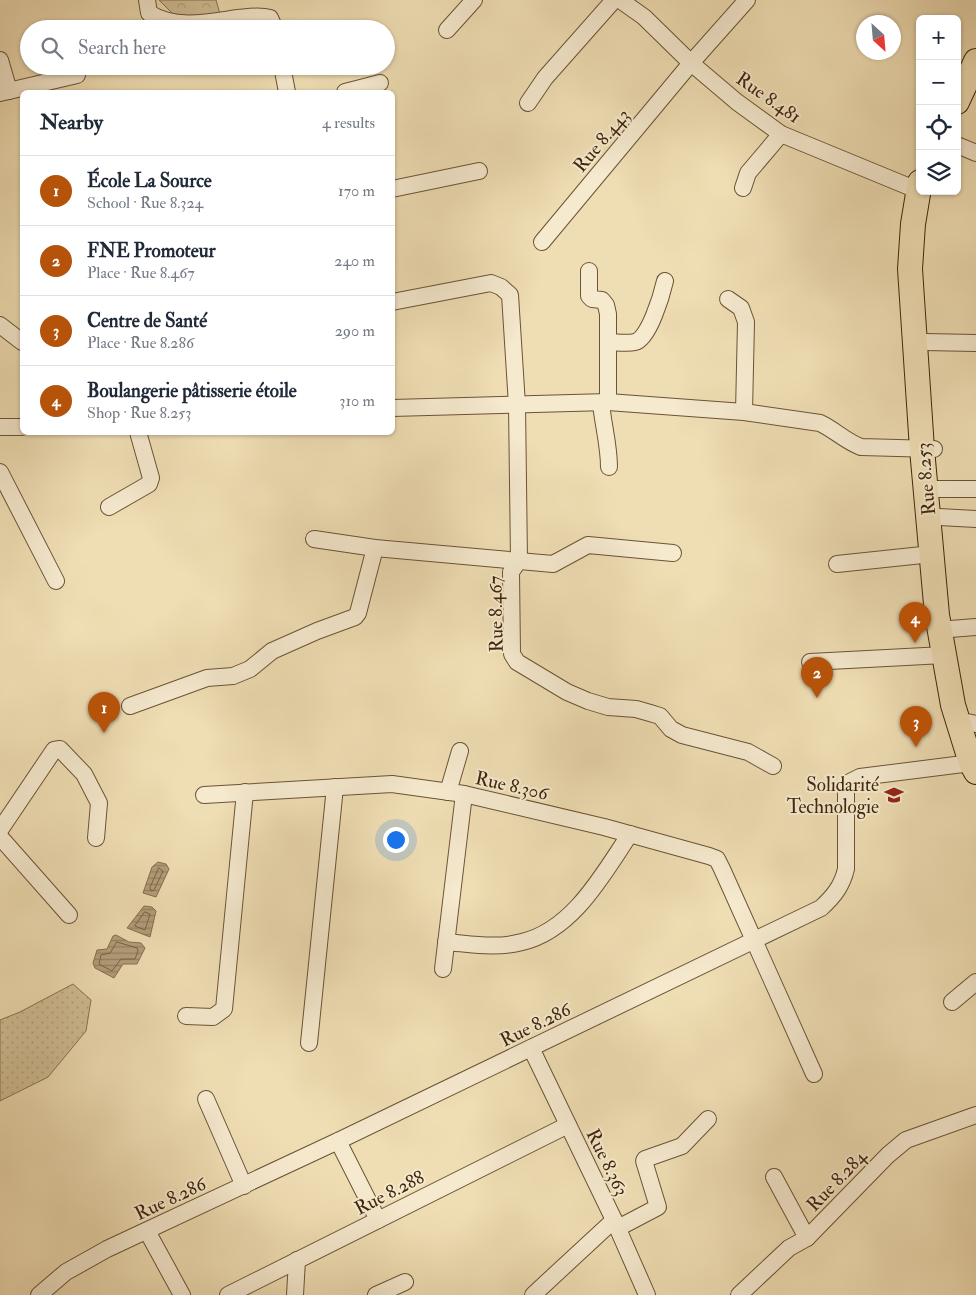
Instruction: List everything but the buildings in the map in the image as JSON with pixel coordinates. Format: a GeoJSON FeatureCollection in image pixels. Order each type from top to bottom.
{"type":"FeatureCollection","features":[{"type":"Feature","properties":{"kind":"highway"},"geometry":{"type":"LineString","coordinates":[[961,75],[976,43]]}},
{"type":"Feature","properties":{"kind":"highway"},"geometry":{"type":"LineString","coordinates":[[961,94],[975,65]]}},
{"type":"Feature","properties":{"kind":"highway","name":"Rue 8.253"},"geometry":{"type":"LineString","coordinates":[[921,195],[910,269],[928,449],[937,488],[950,629],[961,697],[972,723],[974,761]]}},
{"type":"Feature","properties":{"kind":"highway","name":"Rue 8.253"},"geometry":{"type":"LineString","coordinates":[[922,195],[921,259],[932,554],[938,615],[953,705],[974,761]]}},
{"type":"Feature","properties":{"kind":"street"},"geometry":{"type":"LineString","coordinates":[[147,0],[149,13],[168,20]]}},
{"type":"Feature","properties":{"kind":"street"},"geometry":{"type":"LineString","coordinates":[[447,30],[474,0]]}},
{"type":"Feature","properties":{"kind":"street"},"geometry":{"type":"LineString","coordinates":[[528,103],[545,78],[614,0]]}},
{"type":"Feature","properties":{"kind":"street","name":"Rue 8.481"},"geometry":{"type":"LineString","coordinates":[[620,0],[644,17],[691,63],[737,102],[781,134],[916,185]]}},
{"type":"Feature","properties":{"kind":"street","name":"Rue 8.443"},"geometry":{"type":"LineString","coordinates":[[542,242],[691,63],[747,0]]}},
{"type":"Feature","properties":{"kind":"street"},"geometry":{"type":"LineString","coordinates":[[226,20],[261,15],[271,20]]}},
{"type":"Feature","properties":{"kind":"street"},"geometry":{"type":"LineString","coordinates":[[0,60],[4,92],[77,75]]}},
{"type":"Feature","properties":{"kind":"street"},"geometry":{"type":"LineString","coordinates":[[284,75],[287,90]]}},
{"type":"Feature","properties":{"kind":"street"},"geometry":{"type":"LineString","coordinates":[[353,90],[380,83]]}},
{"type":"Feature","properties":{"kind":"street"},"geometry":{"type":"LineString","coordinates":[[742,188],[748,173],[781,134]]}},
{"type":"Feature","properties":{"kind":"street"},"geometry":{"type":"LineString","coordinates":[[961,147],[976,153]]}},
{"type":"Feature","properties":{"kind":"street"},"geometry":{"type":"LineString","coordinates":[[395,188],[479,171]]}},
{"type":"Feature","properties":{"kind":"street"},"geometry":{"type":"LineString","coordinates":[[589,271],[590,296],[592,299],[602,300],[606,305],[608,342],[604,434],[609,446],[609,467]]}},
{"type":"Feature","properties":{"kind":"street"},"geometry":{"type":"LineString","coordinates":[[608,342],[634,343],[643,338],[660,300],[665,281]]}},
{"type":"Feature","properties":{"kind":"street","name":"Rue 8.467"},"geometry":{"type":"LineString","coordinates":[[395,301],[491,283],[501,287],[510,295],[517,405],[519,560],[510,572],[512,654],[516,662],[567,692],[588,701],[608,707],[636,708],[660,716],[671,729],[682,735],[748,752],[773,766]]}},
{"type":"Feature","properties":{"kind":"street"},"geometry":{"type":"LineString","coordinates":[[728,299],[741,308],[746,322],[744,412]]}},
{"type":"Feature","properties":{"kind":"street"},"geometry":{"type":"LineString","coordinates":[[0,325],[20,340]]}},
{"type":"Feature","properties":{"kind":"street"},"geometry":{"type":"LineString","coordinates":[[924,342],[976,343]]}},
{"type":"Feature","properties":{"kind":"street"},"geometry":{"type":"LineString","coordinates":[[395,408],[605,402],[744,412],[820,423],[850,443],[861,446],[928,449]]}},
{"type":"Feature","properties":{"kind":"street"},"geometry":{"type":"LineString","coordinates":[[0,428],[20,427]]}},
{"type":"Feature","properties":{"kind":"street"},"geometry":{"type":"LineString","coordinates":[[108,507],[149,484],[151,478],[139,435]]}},
{"type":"Feature","properties":{"kind":"street"},"geometry":{"type":"LineString","coordinates":[[0,472],[56,582]]}},
{"type":"Feature","properties":{"kind":"street"},"geometry":{"type":"LineString","coordinates":[[937,488],[976,489]]}},
{"type":"Feature","properties":{"kind":"street"},"geometry":{"type":"LineString","coordinates":[[939,517],[976,519]]}},
{"type":"Feature","properties":{"kind":"street"},"geometry":{"type":"LineString","coordinates":[[314,539],[374,548],[553,564],[588,546],[673,553]]}},
{"type":"Feature","properties":{"kind":"street"},"geometry":{"type":"LineString","coordinates":[[130,706],[207,678],[233,676],[250,669],[272,651],[355,617],[358,613],[374,548]]}},
{"type":"Feature","properties":{"kind":"street"},"geometry":{"type":"LineString","coordinates":[[837,564],[932,554]]}},
{"type":"Feature","properties":{"kind":"street"},"geometry":{"type":"LineString","coordinates":[[950,629],[976,627]]}},
{"type":"Feature","properties":{"kind":"street"},"geometry":{"type":"LineString","coordinates":[[810,662],[944,655]]}},
{"type":"Feature","properties":{"kind":"street"},"geometry":{"type":"LineString","coordinates":[[0,830],[54,750],[60,749],[84,774],[99,804],[96,838]]}},
{"type":"Feature","properties":{"kind":"street"},"geometry":{"type":"LineString","coordinates":[[443,969],[460,751]]}},
{"type":"Feature","properties":{"kind":"street","name":"Rue 8.286"},"geometry":{"type":"LineString","coordinates":[[39,1295],[66,1272],[107,1249],[244,1186],[821,908],[835,895],[843,881],[846,869],[846,790],[850,782],[860,777],[974,761]]}},
{"type":"Feature","properties":{"kind":"street","name":"Rue 8.306"},"geometry":{"type":"LineString","coordinates":[[204,795],[392,784],[456,793],[630,834],[717,860],[814,1074]]}},
{"type":"Feature","properties":{"kind":"street"},"geometry":{"type":"LineString","coordinates":[[309,1042],[335,787]]}},
{"type":"Feature","properties":{"kind":"street"},"geometry":{"type":"LineString","coordinates":[[186,1016],[213,1017],[224,1009],[245,792]]}},
{"type":"Feature","properties":{"kind":"street"},"geometry":{"type":"LineString","coordinates":[[446,942],[499,946],[523,942],[562,922],[591,894],[630,834]]}},
{"type":"Feature","properties":{"kind":"street"},"geometry":{"type":"LineString","coordinates":[[0,837],[69,915]]}},
{"type":"Feature","properties":{"kind":"street"},"geometry":{"type":"LineString","coordinates":[[952,1002],[976,982]]}},
{"type":"Feature","properties":{"kind":"street","name":"Rue 8.363"},"geometry":{"type":"LineString","coordinates":[[532,1048],[616,1224],[533,1295]]}},
{"type":"Feature","properties":{"kind":"street"},"geometry":{"type":"LineString","coordinates":[[206,1099],[244,1186]]}},
{"type":"Feature","properties":{"kind":"street","name":"Rue 8.284"},"geometry":{"type":"LineString","coordinates":[[739,1295],[790,1248],[807,1238],[906,1140],[976,1115]]}},
{"type":"Feature","properties":{"kind":"street"},"geometry":{"type":"LineString","coordinates":[[648,1295],[616,1224],[658,1207],[645,1159],[682,1146],[708,1119]]}},
{"type":"Feature","properties":{"kind":"street","name":"Rue 8.288"},"geometry":{"type":"LineString","coordinates":[[228,1295],[568,1124]]}},
{"type":"Feature","properties":{"kind":"street"},"geometry":{"type":"LineString","coordinates":[[338,1141],[378,1220]]}},
{"type":"Feature","properties":{"kind":"street"},"geometry":{"type":"LineString","coordinates":[[774,1177],[807,1238]]}},
{"type":"Feature","properties":{"kind":"street"},"geometry":{"type":"LineString","coordinates":[[146,1231],[182,1295]]}},
{"type":"Feature","properties":{"kind":"street"},"geometry":{"type":"LineString","coordinates":[[295,1295],[297,1260]]}},
{"type":"Feature","properties":{"kind":"street"},"geometry":{"type":"LineString","coordinates":[[376,1295],[405,1282]]}},
{"type":"Feature","properties":{"kind":"green space"},"geometry":{"type":"Polygon","coordinates":[[[159,0],[216,0],[220,14],[185,17],[173,14],[159,0]]]}},
{"type":"Feature","properties":{"kind":"green space"},"geometry":{"type":"Polygon","coordinates":[[[73,984],[91,1000],[86,1031],[48,1077],[0,1101],[0,1020],[20,1012],[73,984]]]}},
{"type":"Feature","properties":{"kind":"water"},"geometry":{"type":"Polygon","coordinates":[[[158,862],[166,864],[169,869],[156,897],[143,893],[152,867],[158,862]]]}},
{"type":"Feature","properties":{"kind":"water"},"geometry":{"type":"Polygon","coordinates":[[[144,906],[152,907],[156,911],[150,937],[127,928],[144,906]]]}},
{"type":"Feature","properties":{"kind":"water"},"geometry":{"type":"Polygon","coordinates":[[[116,935],[129,942],[141,943],[145,948],[137,964],[123,964],[114,978],[95,968],[93,963],[97,950],[107,949],[113,936],[116,935]]]}},
{"type":"Feature","properties":{"kind":"place","name":"Boulangerie pâtisserie étoile"},"geometry":{"type":"Point","coordinates":[915,643]}},
{"type":"Feature","properties":{"kind":"place","name":"FNE Promoteur"},"geometry":{"type":"Point","coordinates":[817,698]}},
{"type":"Feature","properties":{"kind":"place","name":"École La Source"},"geometry":{"type":"Point","coordinates":[104,733]}},
{"type":"Feature","properties":{"kind":"place","name":"Centre de Santé"},"geometry":{"type":"Point","coordinates":[916,747]}},
{"type":"Feature","properties":{"kind":"place","name":"Solidarité Technologie"},"geometry":{"type":"Point","coordinates":[894,795]}}]}
